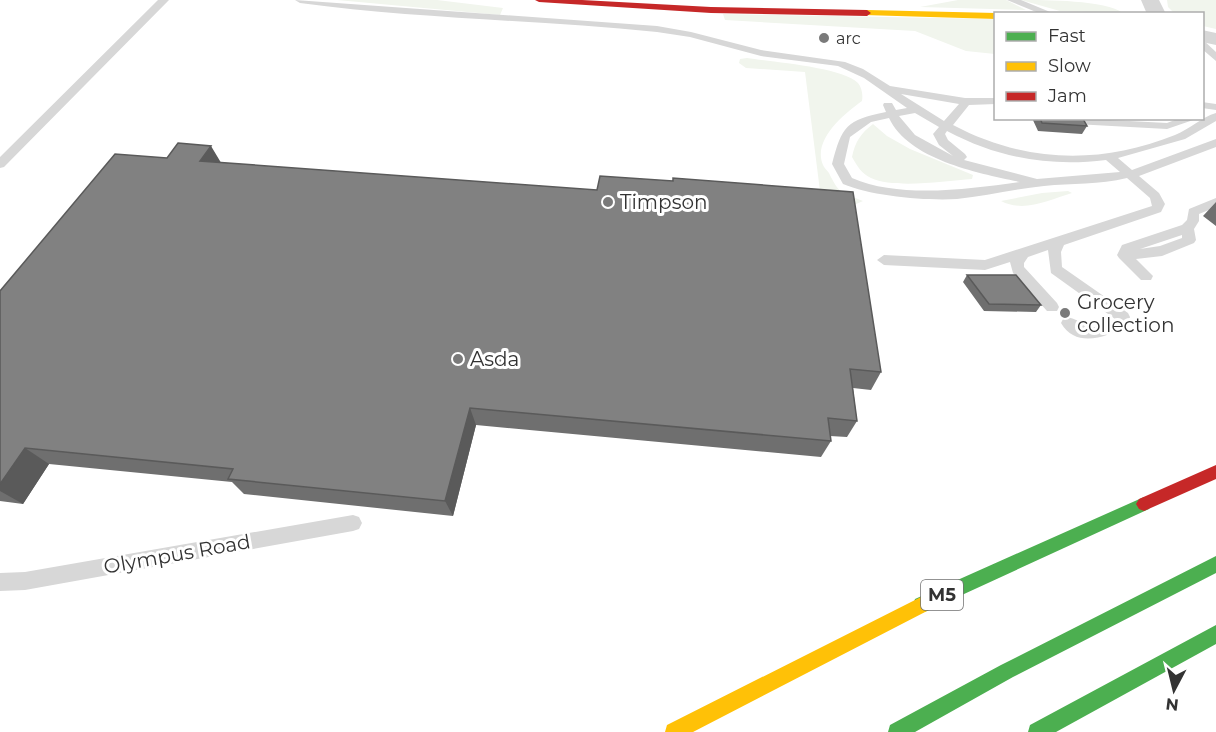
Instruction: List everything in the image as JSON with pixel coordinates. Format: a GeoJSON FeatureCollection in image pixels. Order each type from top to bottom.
{"type":"FeatureCollection","features":[{"type":"Feature","properties":{"kind":"main road"},"geometry":{"type":"LineString","coordinates":[[539,0],[659,8],[994,16]]}},
{"type":"Feature","properties":{"kind":"main road"},"geometry":{"type":"LineString","coordinates":[[612,0],[659,8]]}},
{"type":"Feature","properties":{"kind":"main road","name":"M5"},"geometry":{"type":"LineString","coordinates":[[674,732],[947,592],[1216,472]]}},
{"type":"Feature","properties":{"kind":"main road"},"geometry":{"type":"LineString","coordinates":[[897,732],[1007,671],[1216,564]]}},
{"type":"Feature","properties":{"kind":"main road"},"geometry":{"type":"LineString","coordinates":[[1037,732],[1216,634]]}},
{"type":"Feature","properties":{"kind":"lane"},"geometry":{"type":"LineString","coordinates":[[0,164],[152,9],[164,0]]}},
{"type":"Feature","properties":{"kind":"lane"},"geometry":{"type":"LineString","coordinates":[[300,0],[360,9],[668,30],[761,53],[820,59],[843,64],[865,74],[917,109],[965,137],[1017,154],[1061,159],[1134,151],[1172,140],[1204,126],[1216,114]]}},
{"type":"Feature","properties":{"kind":"lane"},"geometry":{"type":"LineString","coordinates":[[1011,0],[1044,12]]}},
{"type":"Feature","properties":{"kind":"lane"},"geometry":{"type":"LineString","coordinates":[[1204,43],[1216,58]]}},
{"type":"Feature","properties":{"kind":"lane"},"geometry":{"type":"LineString","coordinates":[[883,87],[935,98],[994,101]]}},
{"type":"Feature","properties":{"kind":"lane"},"geometry":{"type":"LineString","coordinates":[[883,87],[891,113],[911,140],[984,171],[1044,182]]}},
{"type":"Feature","properties":{"kind":"lane"},"geometry":{"type":"LineString","coordinates":[[967,101],[994,108]]}},
{"type":"Feature","properties":{"kind":"lane"},"geometry":{"type":"LineString","coordinates":[[967,101],[939,134],[943,142],[954,152],[984,171]]}},
{"type":"Feature","properties":{"kind":"lane"},"geometry":{"type":"LineString","coordinates":[[917,109],[867,119],[844,136],[838,164],[847,181],[861,187],[882,191],[955,195],[1044,182],[1107,179],[1130,175],[1216,143]]}},
{"type":"Feature","properties":{"kind":"lane"},"geometry":{"type":"LineString","coordinates":[[1075,121],[1160,126],[1186,120]]}},
{"type":"Feature","properties":{"kind":"lane"},"geometry":{"type":"LineString","coordinates":[[884,260],[985,265],[1157,209],[1159,204],[1155,196],[1107,155]]}},
{"type":"Feature","properties":{"kind":"lane"},"geometry":{"type":"LineString","coordinates":[[1146,276],[1124,255],[1162,251],[1189,240],[1187,228],[1193,221],[1193,212],[1216,202]]}},
{"type":"Feature","properties":{"kind":"lane"},"geometry":{"type":"LineString","coordinates":[[1059,242],[1054,252],[1056,268],[1123,317],[1122,322],[1099,334],[1078,330],[1068,323]]}},
{"type":"Feature","properties":{"kind":"lane"},"geometry":{"type":"LineString","coordinates":[[1023,254],[1017,262],[1018,269],[1052,307]]}},
{"type":"Feature","properties":{"kind":"lane","name":"Olympus Road"},"geometry":{"type":"LineString","coordinates":[[0,582],[25,581],[353,523]]}},
{"type":"Feature","properties":{"kind":"shaded area"},"geometry":{"type":"Polygon","coordinates":[[[337,0],[437,0],[503,8],[500,15],[337,0]]]}},
{"type":"Feature","properties":{"kind":"shaded area"},"geometry":{"type":"Polygon","coordinates":[[[958,0],[1006,0],[1026,10],[920,7],[958,0]]]}},
{"type":"Feature","properties":{"kind":"shaded area"},"geometry":{"type":"Polygon","coordinates":[[[1021,0],[1090,3],[1121,12],[1092,12],[1060,11],[1021,0]]]}},
{"type":"Feature","properties":{"kind":"shaded area"},"geometry":{"type":"Polygon","coordinates":[[[1167,0],[1216,0],[1216,29],[1204,26],[1204,12],[1173,12],[1168,7],[1167,0]]]}},
{"type":"Feature","properties":{"kind":"shaded area"},"geometry":{"type":"Polygon","coordinates":[[[723,14],[994,19],[994,54],[966,51],[915,31],[725,20],[723,14]]]}},
{"type":"Feature","properties":{"kind":"shaded area"},"geometry":{"type":"Polygon","coordinates":[[[747,58],[822,69],[850,77],[858,83],[862,92],[862,101],[832,128],[822,146],[821,156],[823,166],[838,189],[863,201],[854,205],[822,207],[805,72],[746,68],[739,63],[740,59],[747,58]]]}},
{"type":"Feature","properties":{"kind":"shaded area"},"geometry":{"type":"Polygon","coordinates":[[[873,124],[887,136],[910,149],[973,175],[972,179],[906,184],[871,178],[860,169],[852,157],[859,138],[873,124]]]}},
{"type":"Feature","properties":{"kind":"shaded area"},"geometry":{"type":"Polygon","coordinates":[[[1068,191],[1072,193],[1028,206],[1001,201],[1042,193],[1068,191]]]}},
{"type":"Feature","properties":{"kind":"building"},"geometry":{"type":"Polygon","coordinates":[[[1041,120],[1083,120],[1087,126],[1042,123],[1041,120]]]}},
{"type":"Feature","properties":{"kind":"building","name":"Asda"},"geometry":{"type":"Polygon","coordinates":[[[178,143],[211,146],[200,161],[597,190],[600,176],[673,181],[673,178],[853,192],[881,372],[850,369],[857,421],[828,418],[831,441],[470,408],[445,501],[228,479],[233,469],[25,448],[0,484],[0,291],[115,154],[167,158],[178,143]]]}},
{"type":"Feature","properties":{"kind":"building"},"geometry":{"type":"Polygon","coordinates":[[[967,275],[1016,275],[1041,305],[989,304],[967,275]]]}},
{"type":"Feature","properties":{"kind":"traffic: fast"},"geometry":{"type":"LineString","coordinates":[[921,605],[1144,504]]}},
{"type":"Feature","properties":{"kind":"traffic: fast"},"geometry":{"type":"LineString","coordinates":[[897,732],[1007,671],[1216,564]]}},
{"type":"Feature","properties":{"kind":"traffic: fast"},"geometry":{"type":"LineString","coordinates":[[1037,732],[1216,634]]}},
{"type":"Feature","properties":{"kind":"traffic: slow"},"geometry":{"type":"LineString","coordinates":[[867,13],[994,16]]}},
{"type":"Feature","properties":{"kind":"traffic: slow"},"geometry":{"type":"LineString","coordinates":[[674,732],[921,605]]}},
{"type":"Feature","properties":{"kind":"traffic: jam"},"geometry":{"type":"LineString","coordinates":[[539,0],[711,10],[867,13]]}},
{"type":"Feature","properties":{"kind":"traffic: jam"},"geometry":{"type":"LineString","coordinates":[[1144,504],[1216,472]]}},
{"type":"Feature","properties":{"kind":"place","name":"arc"},"geometry":{"type":"Point","coordinates":[824,38]}},
{"type":"Feature","properties":{"kind":"place","name":"Timpson"},"geometry":{"type":"Point","coordinates":[608,202]}},
{"type":"Feature","properties":{"kind":"place","name":"Grocery collection"},"geometry":{"type":"Point","coordinates":[1065,313]}},
{"type":"Feature","properties":{"kind":"place","name":"Asda"},"geometry":{"type":"Point","coordinates":[458,359]}}]}
